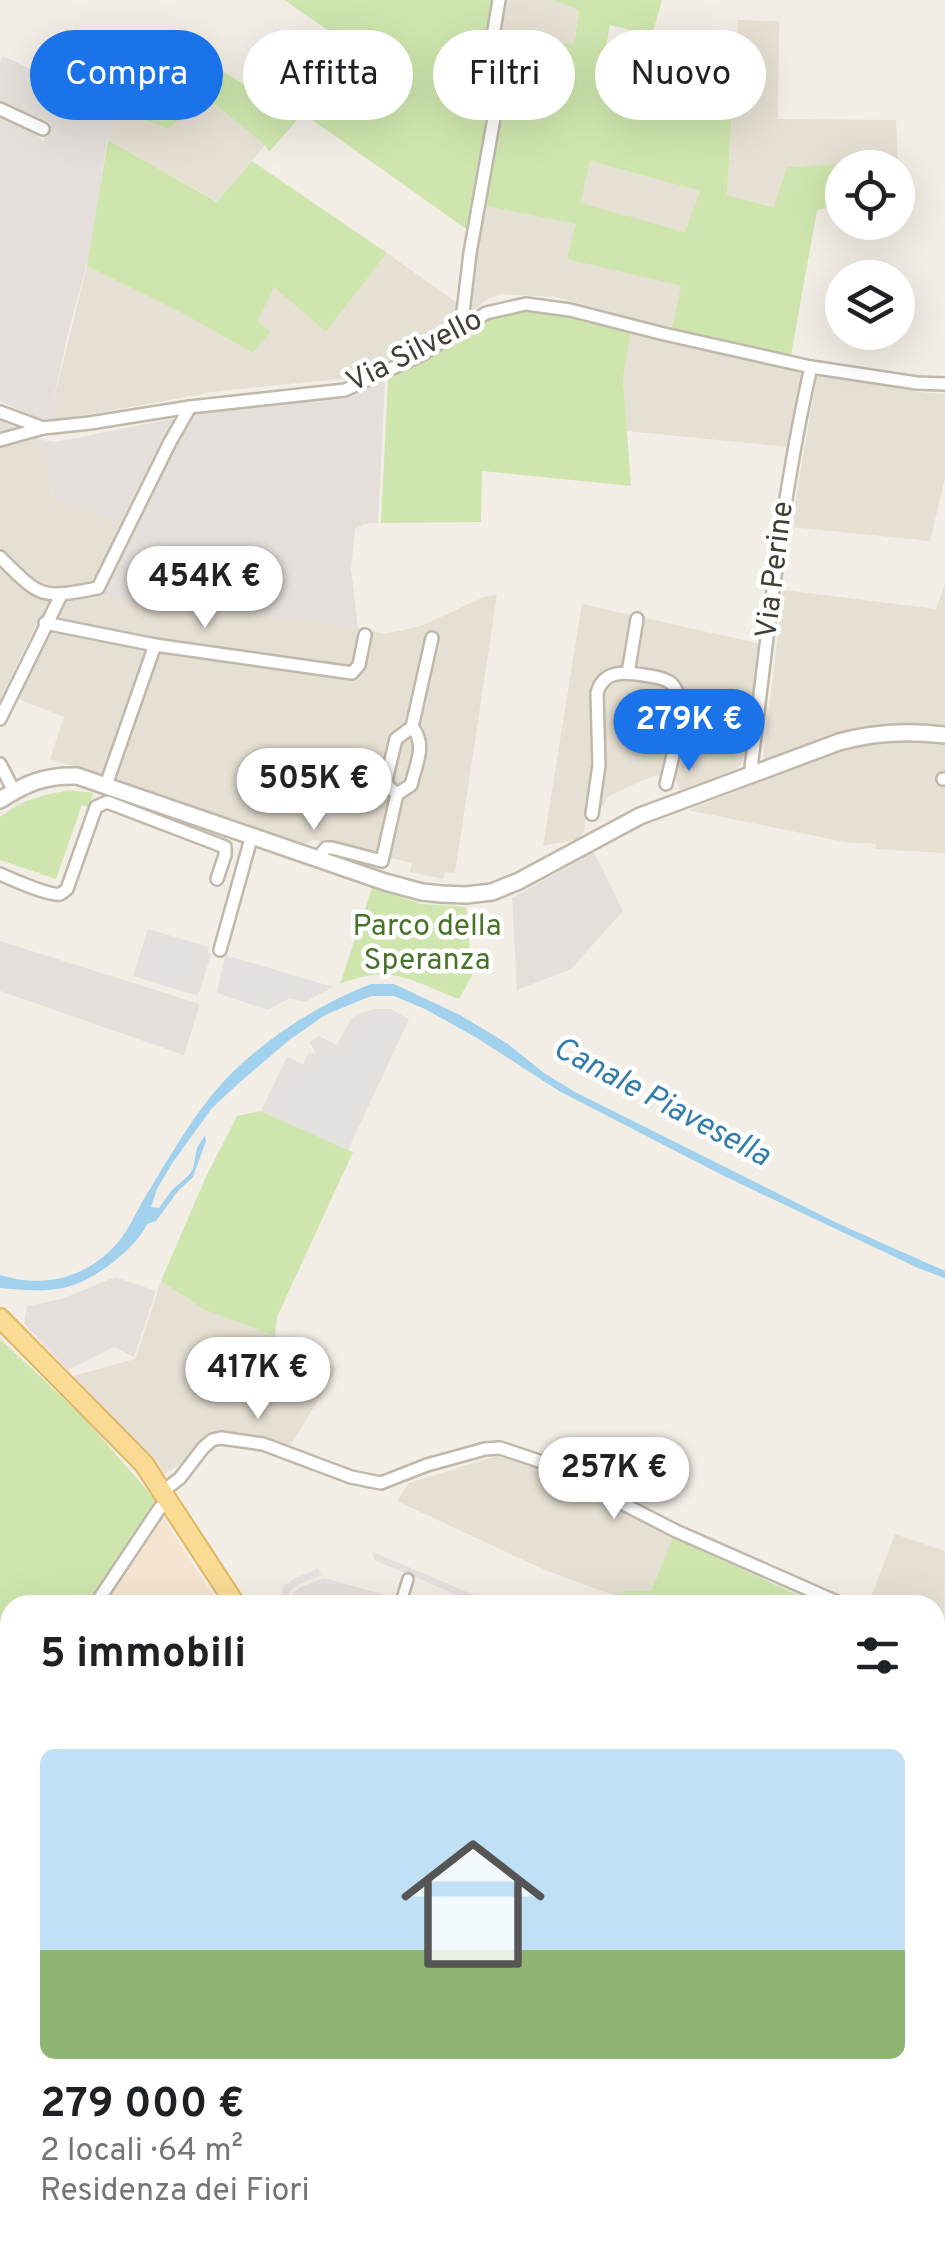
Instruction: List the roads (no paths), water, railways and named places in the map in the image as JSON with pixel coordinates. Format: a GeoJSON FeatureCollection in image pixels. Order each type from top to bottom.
{"type":"FeatureCollection","features":[{"type":"Feature","properties":{"kind":"main road"},"geometry":{"type":"LineString","coordinates":[[0,1318],[144,1464],[229,1595]]}},
{"type":"Feature","properties":{"kind":"street"},"geometry":{"type":"LineString","coordinates":[[465,326],[462,312],[470,253],[496,104],[494,30],[499,0]]}},
{"type":"Feature","properties":{"kind":"street"},"geometry":{"type":"LineString","coordinates":[[0,109],[43,128]]}},
{"type":"Feature","properties":{"kind":"street","name":"Via Silvello"},"geometry":{"type":"LineString","coordinates":[[1,440],[43,428],[346,390],[421,355],[486,313],[508,306],[542,305],[810,367],[945,384]]}},
{"type":"Feature","properties":{"kind":"street","name":"Via Perine"},"geometry":{"type":"LineString","coordinates":[[754,774],[782,523],[810,367]]}},
{"type":"Feature","properties":{"kind":"street"},"geometry":{"type":"LineString","coordinates":[[0,557],[48,593],[98,588],[190,407]]}},
{"type":"Feature","properties":{"kind":"street"},"geometry":{"type":"LineString","coordinates":[[165,411],[175,422],[170,442]]}},
{"type":"Feature","properties":{"kind":"street"},"geometry":{"type":"LineString","coordinates":[[0,414],[43,428]]}},
{"type":"Feature","properties":{"kind":"street"},"geometry":{"type":"LineString","coordinates":[[0,414],[6,430],[1,440]]}},
{"type":"Feature","properties":{"kind":"street"},"geometry":{"type":"LineString","coordinates":[[46,623],[44,605],[48,593]]}},
{"type":"Feature","properties":{"kind":"street"},"geometry":{"type":"LineString","coordinates":[[0,719],[5,694],[46,623],[48,593]]}},
{"type":"Feature","properties":{"kind":"street"},"geometry":{"type":"LineString","coordinates":[[628,673],[637,619]]}},
{"type":"Feature","properties":{"kind":"street"},"geometry":{"type":"LineString","coordinates":[[46,623],[154,645],[352,673],[359,665],[365,635]]}},
{"type":"Feature","properties":{"kind":"street"},"geometry":{"type":"LineString","coordinates":[[397,794],[386,780],[396,739],[412,728],[432,638]]}},
{"type":"Feature","properties":{"kind":"street"},"geometry":{"type":"LineString","coordinates":[[106,785],[154,645]]}},
{"type":"Feature","properties":{"kind":"street"},"geometry":{"type":"LineString","coordinates":[[592,814],[599,765],[597,693],[607,676],[617,672],[659,678],[672,684],[679,696],[666,784]]}},
{"type":"Feature","properties":{"kind":"street"},"geometry":{"type":"LineString","coordinates":[[386,882],[382,861],[397,794],[411,785],[420,745],[419,735],[412,728]]}},
{"type":"Feature","properties":{"kind":"street"},"geometry":{"type":"LineString","coordinates":[[0,764],[7,796],[28,783],[54,776],[78,776],[386,882],[422,892],[466,895],[492,892],[520,881],[640,816],[840,742],[899,731],[945,735]]}},
{"type":"Feature","properties":{"kind":"street"},"geometry":{"type":"LineString","coordinates":[[140,814],[145,798]]}},
{"type":"Feature","properties":{"kind":"street"},"geometry":{"type":"LineString","coordinates":[[0,874],[48,892],[63,893],[96,807],[107,802],[224,847],[217,879]]}},
{"type":"Feature","properties":{"kind":"street"},"geometry":{"type":"LineString","coordinates":[[220,950],[252,835]]}},
{"type":"Feature","properties":{"kind":"street"},"geometry":{"type":"LineString","coordinates":[[318,858],[326,848],[332,848],[382,861]]}},
{"type":"Feature","properties":{"kind":"street"},"geometry":{"type":"LineString","coordinates":[[102,1595],[165,1496],[203,1448],[222,1438],[263,1444],[381,1483],[485,1449],[516,1452],[676,1531],[821,1595]]}},
{"type":"Feature","properties":{"kind":"street"},"geometry":{"type":"LineString","coordinates":[[403,1595],[408,1579]]}},
{"type":"Feature","properties":{"kind":"water"},"geometry":{"type":"Polygon","coordinates":[[[371,984],[394,984],[460,1015],[575,1092],[837,1223],[945,1271],[945,1278],[724,1176],[559,1091],[425,1009],[394,996],[371,996],[325,1015],[288,1041],[212,1108],[173,1162],[151,1207],[159,1208],[188,1176],[205,1135],[193,1177],[156,1221],[147,1224],[111,1264],[63,1288],[0,1288],[0,1275],[52,1280],[98,1261],[123,1236],[184,1133],[224,1081],[292,1025],[371,984]]]}},
{"type":"Feature","properties":{"kind":"park label","name":"Parco della Speranza"},"geometry":{"type":"Point","coordinates":[427,944]}},
{"type":"Feature","properties":{"kind":"water label","name":"Canale Piavesella"},"geometry":{"type":"Point","coordinates":[661,1103]}}]}
